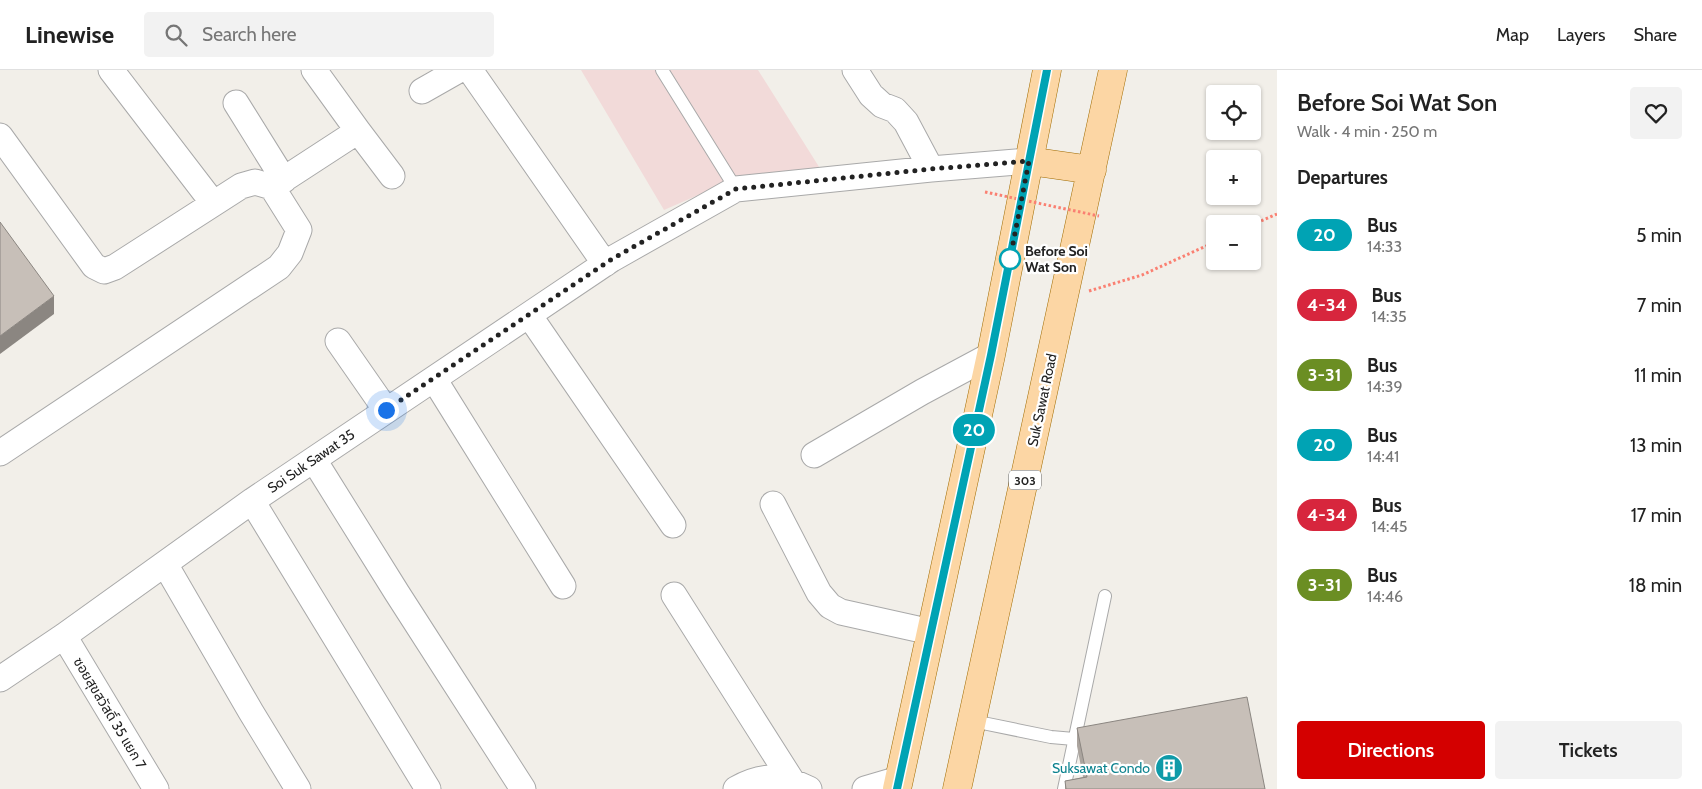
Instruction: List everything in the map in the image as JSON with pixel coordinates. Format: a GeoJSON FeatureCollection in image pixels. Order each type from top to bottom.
{"type":"FeatureCollection","features":[{"type":"Feature","properties":{"kind":"main road"},"geometry":{"type":"LineString","coordinates":[[898,784],[991,355],[1048,70]]}},
{"type":"Feature","properties":{"kind":"main road","name":"Suk Sawat Road"},"geometry":{"type":"LineString","coordinates":[[957,789],[1113,70]]}},
{"type":"Feature","properties":{"kind":"main road"},"geometry":{"type":"LineString","coordinates":[[1029,161],[1092,170]]}},
{"type":"Feature","properties":{"kind":"street"},"geometry":{"type":"LineString","coordinates":[[111,70],[212,203]]}},
{"type":"Feature","properties":{"kind":"street"},"geometry":{"type":"LineString","coordinates":[[314,70],[392,176]]}},
{"type":"Feature","properties":{"kind":"street"},"geometry":{"type":"LineString","coordinates":[[422,91],[459,70]]}},
{"type":"Feature","properties":{"kind":"street"},"geometry":{"type":"LineString","coordinates":[[470,70],[605,264]]}},
{"type":"Feature","properties":{"kind":"street"},"geometry":{"type":"LineString","coordinates":[[855,70],[871,95],[882,105],[895,110],[906,122],[931,169]]}},
{"type":"Feature","properties":{"kind":"street"},"geometry":{"type":"LineString","coordinates":[[0,453],[279,268],[290,253],[299,230],[278,184],[236,103]]}},
{"type":"Feature","properties":{"kind":"street"},"geometry":{"type":"LineString","coordinates":[[0,136],[94,266],[104,271],[115,267],[241,186],[255,182],[278,184],[358,131]]}},
{"type":"Feature","properties":{"kind":"street","name":"Soi Suk Sawat 35"},"geometry":{"type":"LineString","coordinates":[[0,679],[386,410],[605,264],[736,189],[1029,161]]}},
{"type":"Feature","properties":{"kind":"street"},"geometry":{"type":"LineString","coordinates":[[529,315],[672,525]]}},
{"type":"Feature","properties":{"kind":"street"},"geometry":{"type":"LineString","coordinates":[[338,341],[386,410]]}},
{"type":"Feature","properties":{"kind":"street"},"geometry":{"type":"LineString","coordinates":[[814,455],[922,392],[991,355]]}},
{"type":"Feature","properties":{"kind":"street"},"geometry":{"type":"LineString","coordinates":[[434,379],[563,586]]}},
{"type":"Feature","properties":{"kind":"street"},"geometry":{"type":"LineString","coordinates":[[314,460],[523,789]]}},
{"type":"Feature","properties":{"kind":"street"},"geometry":{"type":"LineString","coordinates":[[252,502],[428,789]]}},
{"type":"Feature","properties":{"kind":"street"},"geometry":{"type":"LineString","coordinates":[[773,504],[819,593],[830,606],[841,612],[931,632]]}},
{"type":"Feature","properties":{"kind":"street"},"geometry":{"type":"LineString","coordinates":[[164,564],[250,712],[298,789]]}},
{"type":"Feature","properties":{"kind":"street"},"geometry":{"type":"LineString","coordinates":[[674,594],[801,785]]}},
{"type":"Feature","properties":{"kind":"street","name":"ซอยสุขสวัสดิ์ 35 แยก 7"},"geometry":{"type":"LineString","coordinates":[[64,636],[156,789]]}},
{"type":"Feature","properties":{"kind":"street"},"geometry":{"type":"LineString","coordinates":[[736,789],[752,780],[774,777],[801,785]]}},
{"type":"Feature","properties":{"kind":"street"},"geometry":{"type":"LineString","coordinates":[[865,789],[898,784]]}},
{"type":"Feature","properties":{"kind":"lane"},"geometry":{"type":"LineString","coordinates":[[662,70],[736,189]]}},
{"type":"Feature","properties":{"kind":"lane"},"geometry":{"type":"LineString","coordinates":[[1064,789],[1105,596]]}},
{"type":"Feature","properties":{"kind":"lane"},"geometry":{"type":"LineString","coordinates":[[973,721],[1051,737],[1074,739],[1102,734]]}},
{"type":"Feature","properties":{"kind":"path"},"geometry":{"type":"LineString","coordinates":[[985,192],[1099,216]]}},
{"type":"Feature","properties":{"kind":"path"},"geometry":{"type":"LineString","coordinates":[[1261,222],[1277,214]]}},
{"type":"Feature","properties":{"kind":"path"},"geometry":{"type":"LineString","coordinates":[[1064,298],[1142,275],[1206,246]]}},
{"type":"Feature","properties":{"kind":"shaded area"},"geometry":{"type":"Polygon","coordinates":[[[581,70],[758,70],[821,170],[744,175],[664,210],[581,70]]]}},
{"type":"Feature","properties":{"kind":"building"},"geometry":{"type":"Polygon","coordinates":[[[0,222],[54,296],[0,336],[0,222]]]}},
{"type":"Feature","properties":{"kind":"building","name":"Suksawat Condo"},"geometry":{"type":"Polygon","coordinates":[[[1247,697],[1265,789],[1066,789],[1065,781],[1087,777],[1077,728],[1247,697]]]}},
{"type":"Feature","properties":{"kind":"bus line","name":"20"},"geometry":{"type":"LineString","coordinates":[[897,789],[991,355],[1047,70]]}},
{"type":"Feature","properties":{"kind":"place","name":"Before Soi Wat Son"},"geometry":{"type":"Point","coordinates":[1010,259]}},
{"type":"Feature","properties":{"kind":"place","name":"Suksawat Condo"},"geometry":{"type":"Point","coordinates":[1169,768]}},
{"type":"Feature","properties":{"kind":"route"},"geometry":{"type":"LineString","coordinates":[[386,410],[612,259],[736,189],[1029,161],[1010,259]]}}]}
